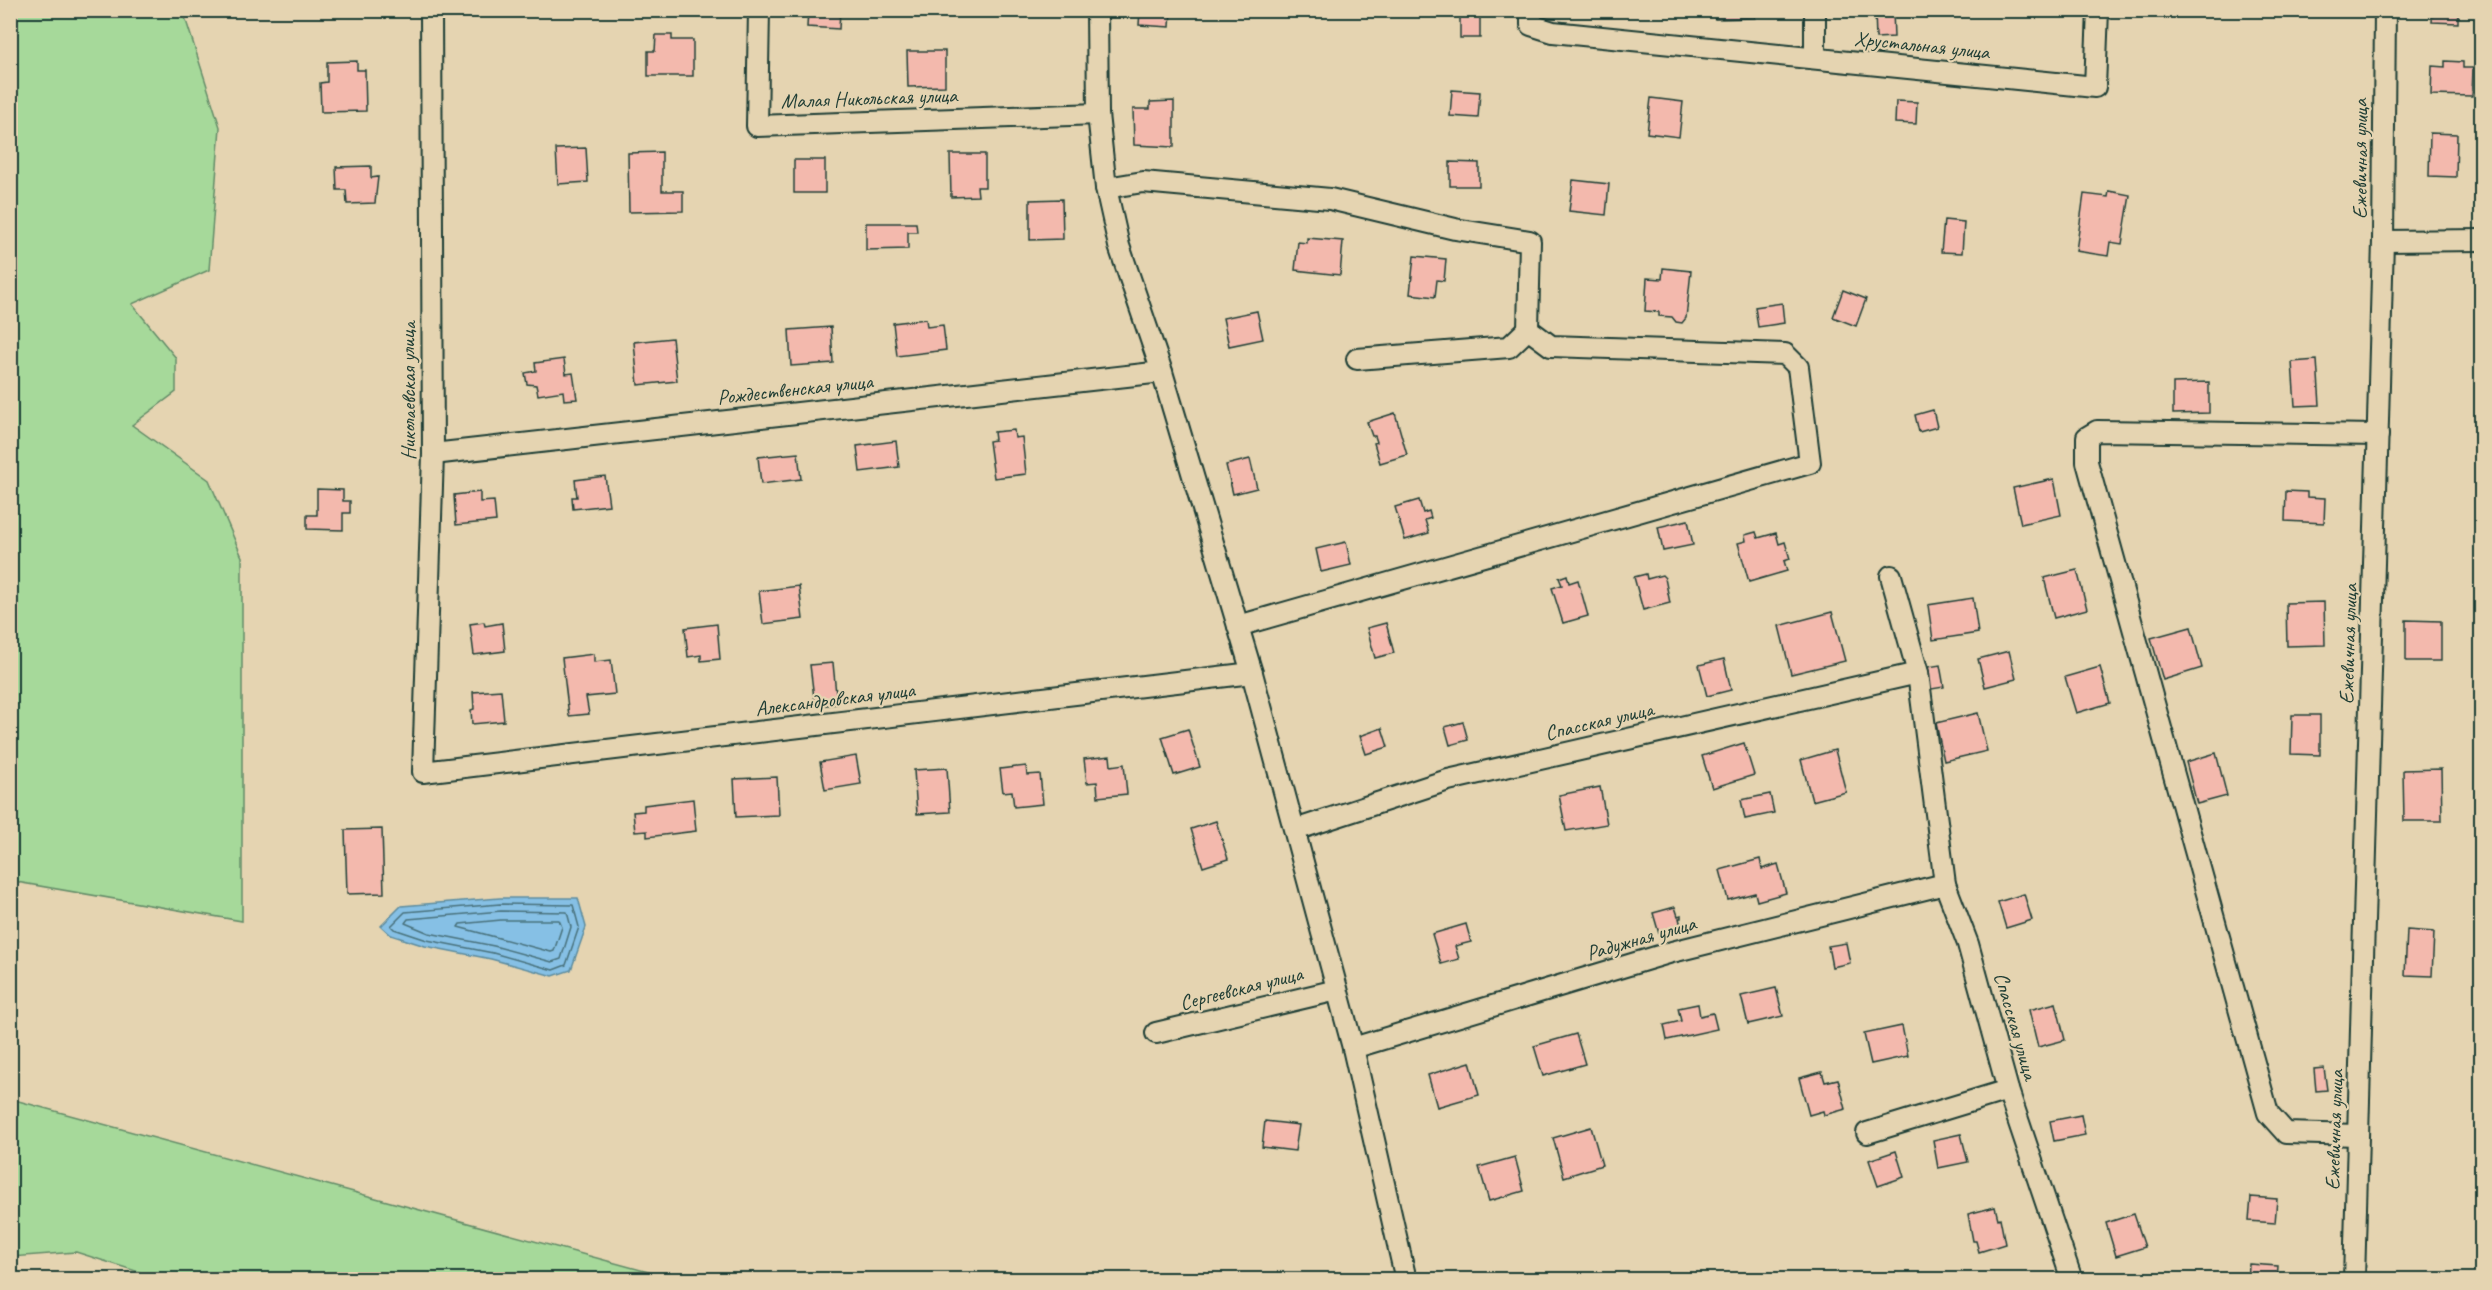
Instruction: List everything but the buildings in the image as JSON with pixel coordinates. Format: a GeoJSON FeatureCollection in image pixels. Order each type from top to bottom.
{"type":"FeatureCollection","features":[{"type":"Feature","properties":{"kind":"street","name":"Николаевская улица"},"geometry":{"type":"LineString","coordinates":[[423,772],[433,454],[431,10]]}},
{"type":"Feature","properties":{"kind":"street","name":"Малая Никольская улица"},"geometry":{"type":"LineString","coordinates":[[759,10],[757,126],[1098,114]]}},
{"type":"Feature","properties":{"kind":"street"},"geometry":{"type":"LineString","coordinates":[[1097,10],[1098,114],[1106,188],[1119,246],[1162,372],[1252,673],[1353,1048],[1406,1280]]}},
{"type":"Feature","properties":{"kind":"street"},"geometry":{"type":"LineString","coordinates":[[1815,10],[1815,58]]}},
{"type":"Feature","properties":{"kind":"street","name":"Хрустальная улица"},"geometry":{"type":"LineString","coordinates":[[1531,18],[1553,32],[2095,87],[2097,10]]}},
{"type":"Feature","properties":{"kind":"street","name":"Ежевичная улица"},"geometry":{"type":"LineString","coordinates":[[2354,1280],[2383,241],[2385,10]]}},
{"type":"Feature","properties":{"kind":"street"},"geometry":{"type":"LineString","coordinates":[[1106,188],[1143,182],[1330,199],[1455,229],[1530,241],[1528,329],[1509,347],[1357,359]]}},
{"type":"Feature","properties":{"kind":"street"},"geometry":{"type":"LineString","coordinates":[[2383,241],[2481,240]]}},
{"type":"Feature","properties":{"kind":"street"},"geometry":{"type":"LineString","coordinates":[[1238,626],[1810,463],[1798,367],[1785,354],[1551,346],[1528,329]]}},
{"type":"Feature","properties":{"kind":"street","name":"Рождественская улица"},"geometry":{"type":"LineString","coordinates":[[433,454],[1162,372]]}},
{"type":"Feature","properties":{"kind":"street"},"geometry":{"type":"LineString","coordinates":[[2358,1135],[2286,1132],[2268,1113],[2087,462],[2087,437],[2097,431],[2378,435]]}},
{"type":"Feature","properties":{"kind":"street","name":"Спасская улица"},"geometry":{"type":"LineString","coordinates":[[1891,576],[1918,673],[1945,884],[1968,944],[2008,1090],[2072,1280]]}},
{"type":"Feature","properties":{"kind":"street","name":"Александровская улица"},"geometry":{"type":"LineString","coordinates":[[423,772],[1252,673]]}},
{"type":"Feature","properties":{"kind":"street","name":"Спасская улица"},"geometry":{"type":"LineString","coordinates":[[1295,830],[1448,780],[1918,673]]}},
{"type":"Feature","properties":{"kind":"street","name":"Радужная улица"},"geometry":{"type":"LineString","coordinates":[[1353,1048],[1672,952],[1945,884]]}},
{"type":"Feature","properties":{"kind":"street","name":"Сергеевская улица"},"geometry":{"type":"LineString","coordinates":[[1156,1033],[1337,990]]}},
{"type":"Feature","properties":{"kind":"street"},"geometry":{"type":"LineString","coordinates":[[1867,1133],[2008,1090]]}},
{"type":"Feature","properties":{"kind":"green space"},"geometry":{"type":"Polygon","coordinates":[[[10,11],[183,11],[220,127],[209,270],[132,304],[176,358],[176,392],[132,425],[209,480],[242,557],[242,921],[11,881],[10,11]]]}},
{"type":"Feature","properties":{"kind":"green space"},"geometry":{"type":"Polygon","coordinates":[[[10,1099],[674,1279],[164,1280],[76,1252],[11,1257],[10,1099]]]}},
{"type":"Feature","properties":{"kind":"water"},"geometry":{"type":"Polygon","coordinates":[[[500,898],[578,898],[586,927],[571,970],[553,976],[491,959],[425,946],[391,935],[381,926],[401,906],[500,898]]]}}]}
